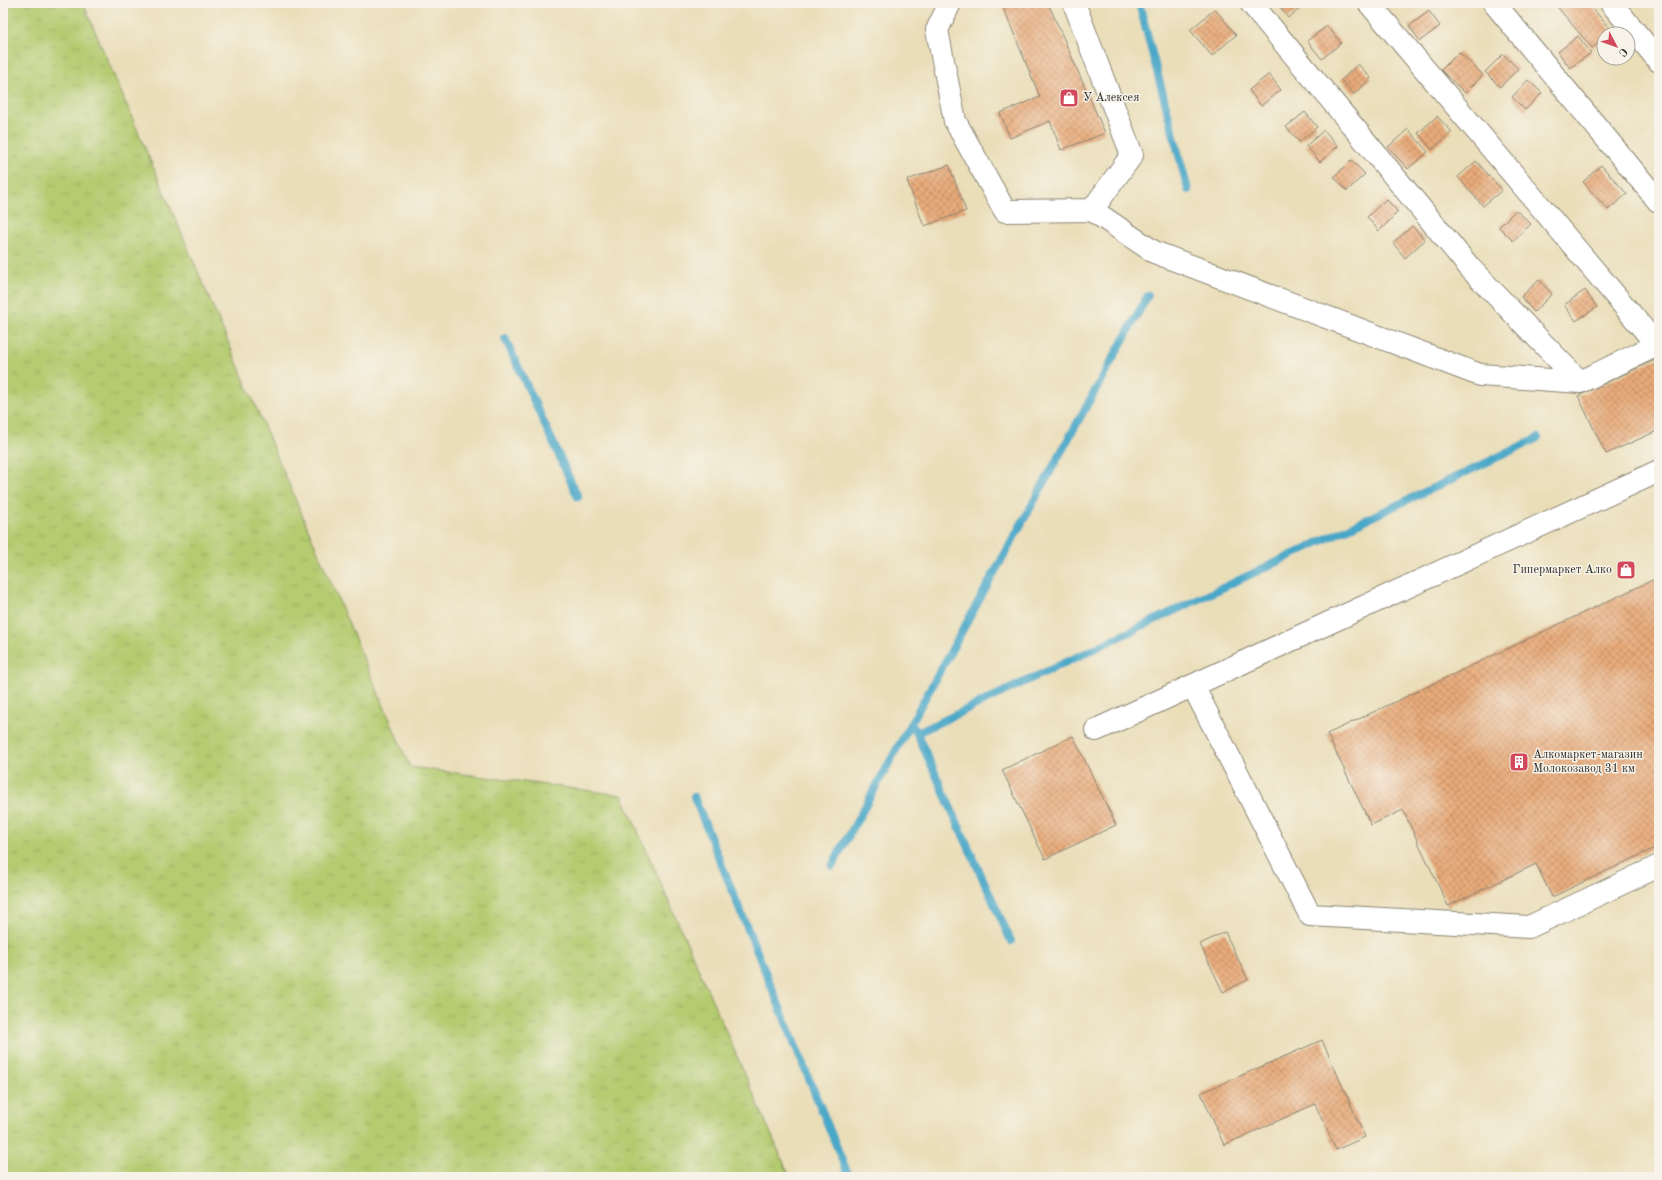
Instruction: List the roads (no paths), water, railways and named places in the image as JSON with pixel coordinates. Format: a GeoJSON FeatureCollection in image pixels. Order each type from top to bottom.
{"type":"FeatureCollection","features":[{"type":"Feature","properties":{"kind":"lane"},"geometry":{"type":"LineString","coordinates":[[950,3],[936,30],[955,121],[1005,211],[1092,210],[1154,252],[1480,375],[1580,382],[1658,345],[1369,3]]}},
{"type":"Feature","properties":{"kind":"lane"},"geometry":{"type":"LineString","coordinates":[[1074,3],[1132,155],[1092,210]]}},
{"type":"Feature","properties":{"kind":"lane"},"geometry":{"type":"LineString","coordinates":[[1251,3],[1470,268],[1580,382]]}},
{"type":"Feature","properties":{"kind":"lane"},"geometry":{"type":"LineString","coordinates":[[1494,3],[1659,202]]}},
{"type":"Feature","properties":{"kind":"lane"},"geometry":{"type":"LineString","coordinates":[[1611,3],[1659,60]]}},
{"type":"Feature","properties":{"kind":"lane"},"geometry":{"type":"LineString","coordinates":[[1096,730],[1659,471]]}},
{"type":"Feature","properties":{"kind":"lane"},"geometry":{"type":"LineString","coordinates":[[1193,686],[1310,915],[1529,927],[1659,866]]}},
{"type":"Feature","properties":{"kind":"waterway"},"geometry":{"type":"LineString","coordinates":[[1139,3],[1188,190]]}},
{"type":"Feature","properties":{"kind":"waterway"},"geometry":{"type":"LineString","coordinates":[[832,866],[1148,295]]}},
{"type":"Feature","properties":{"kind":"waterway"},"geometry":{"type":"LineString","coordinates":[[505,338],[578,497]]}},
{"type":"Feature","properties":{"kind":"waterway"},"geometry":{"type":"LineString","coordinates":[[917,733],[1538,438]]}},
{"type":"Feature","properties":{"kind":"waterway"},"geometry":{"type":"LineString","coordinates":[[915,729],[1011,941]]}},
{"type":"Feature","properties":{"kind":"waterway"},"geometry":{"type":"LineString","coordinates":[[694,797],[849,1177]]}},
{"type":"Feature","properties":{"kind":"place","name":"У Алексея"},"geometry":{"type":"Point","coordinates":[1069,98]}},
{"type":"Feature","properties":{"kind":"place","name":"Гипермаркет Алко"},"geometry":{"type":"Point","coordinates":[1626,570]}},
{"type":"Feature","properties":{"kind":"place","name":"Алкомаркет-магазин Молокозавод 31 км"},"geometry":{"type":"Point","coordinates":[1519,762]}}]}
